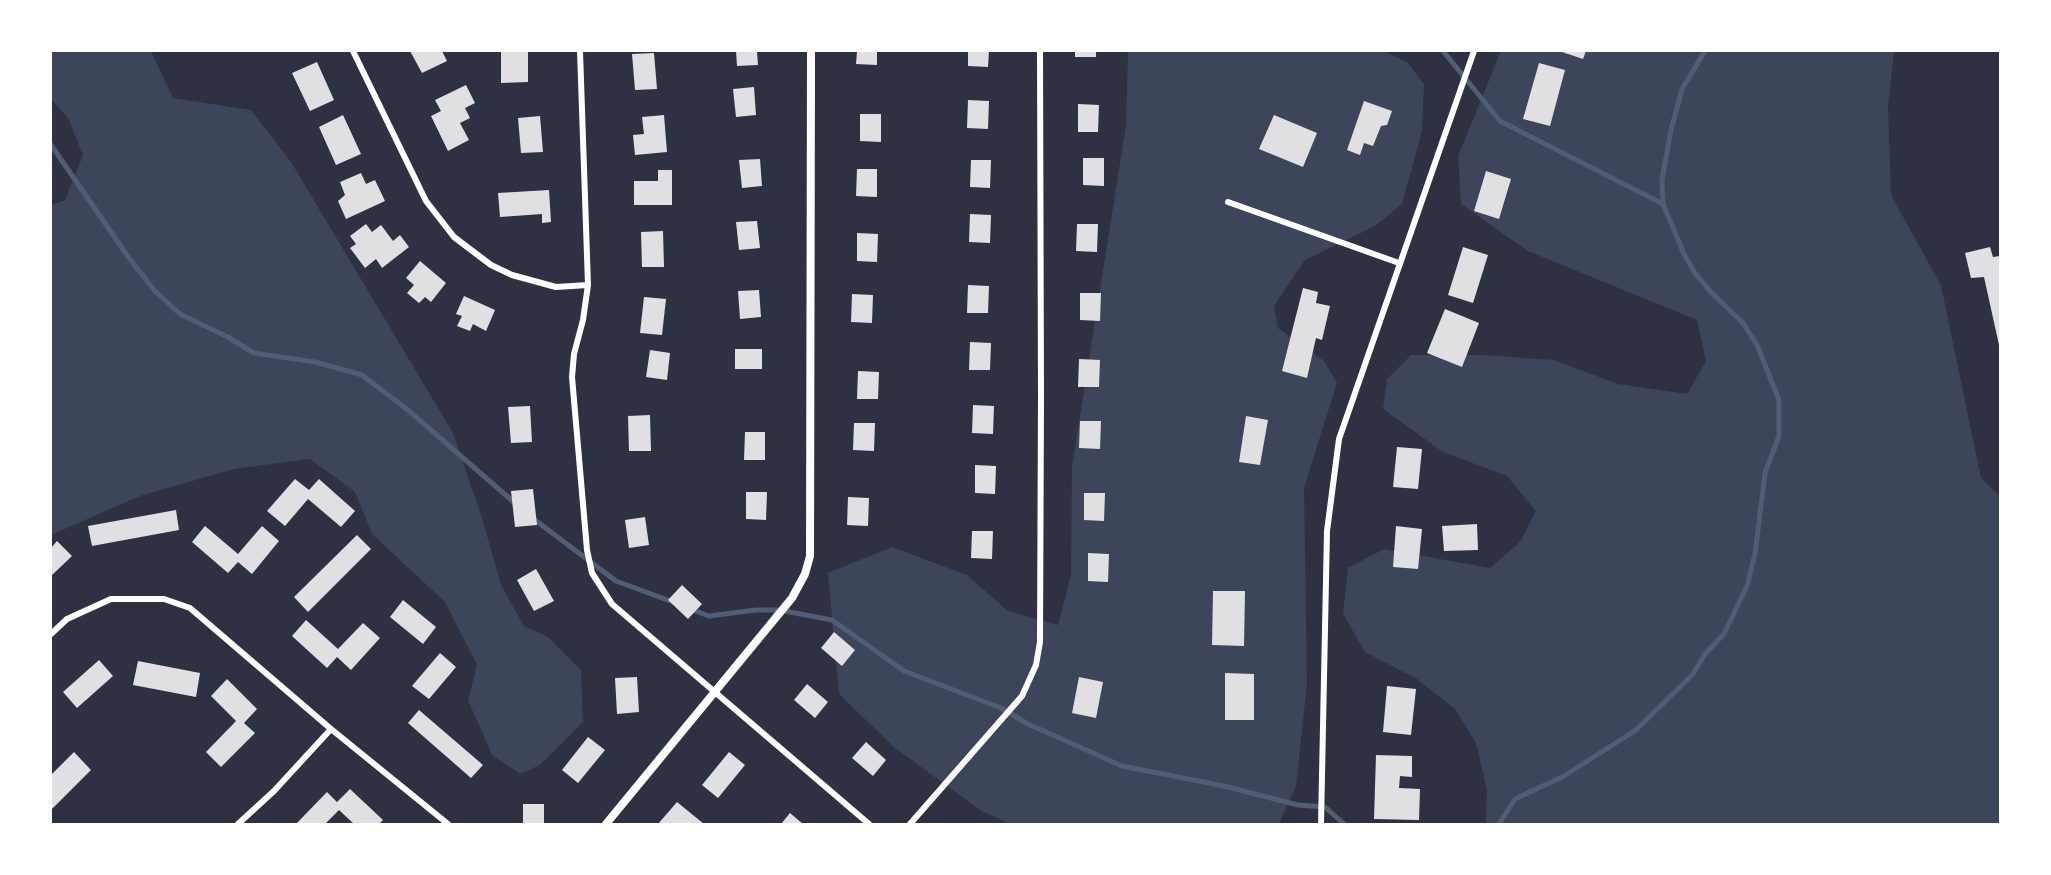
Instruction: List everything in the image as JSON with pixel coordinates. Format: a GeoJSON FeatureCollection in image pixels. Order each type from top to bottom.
{"type":"FeatureCollection","features":[{"type":"Feature","properties":{"kind":"street"},"geometry":{"type":"LineString","coordinates":[[353,51],[426,201],[454,237],[491,265],[512,275],[556,287],[588,285]]}},
{"type":"Feature","properties":{"kind":"street"},"geometry":{"type":"LineString","coordinates":[[580,51],[588,285],[583,320],[574,354],[572,377],[587,550],[592,573],[612,604],[869,824]]}},
{"type":"Feature","properties":{"kind":"street"},"geometry":{"type":"LineString","coordinates":[[606,824],[792,598],[804,579],[810,556],[811,51]]}},
{"type":"Feature","properties":{"kind":"street"},"geometry":{"type":"LineString","coordinates":[[909,824],[1022,696],[1036,665],[1040,642],[1040,51]]}},
{"type":"Feature","properties":{"kind":"street"},"geometry":{"type":"LineString","coordinates":[[1322,824],[1327,531],[1333,473],[1345,417],[1474,51]]}},
{"type":"Feature","properties":{"kind":"street"},"geometry":{"type":"LineString","coordinates":[[1228,202],[1399,263]]}},
{"type":"Feature","properties":{"kind":"street"},"geometry":{"type":"LineString","coordinates":[[51,634],[67,619],[111,599],[164,599],[190,608],[331,729],[448,824]]}},
{"type":"Feature","properties":{"kind":"street"},"geometry":{"type":"LineString","coordinates":[[238,824],[274,791],[331,729]]}},
{"type":"Feature","properties":{"kind":"shaded area"},"geometry":{"type":"Polygon","coordinates":[[[51,51],[151,51],[173,98],[251,110],[291,162],[453,433],[482,518],[501,585],[524,626],[548,637],[581,670],[583,722],[540,765],[520,774],[492,755],[468,700],[477,665],[445,602],[372,534],[355,492],[310,459],[234,469],[140,496],[51,535],[51,205],[65,200],[83,155],[68,118],[51,99],[51,51]]]}},
{"type":"Feature","properties":{"kind":"shaded area"},"geometry":{"type":"Polygon","coordinates":[[[1128,51],[1384,51],[1407,62],[1424,84],[1422,131],[1402,204],[1375,226],[1305,260],[1274,306],[1278,328],[1324,361],[1337,383],[1304,488],[1307,684],[1296,786],[1279,824],[1011,824],[983,812],[895,748],[839,694],[828,573],[892,547],[967,575],[1008,611],[1058,625],[1071,575],[1072,467],[1126,125],[1128,51]]]}},
{"type":"Feature","properties":{"kind":"shaded area"},"geometry":{"type":"Polygon","coordinates":[[[1501,51],[1894,51],[1888,107],[1891,195],[1941,285],[1981,478],[2000,496],[2000,824],[1486,824],[1487,790],[1476,743],[1455,709],[1417,679],[1365,652],[1343,614],[1348,568],[1384,549],[1490,568],[1521,541],[1536,511],[1507,476],[1443,452],[1383,409],[1387,379],[1411,355],[1483,355],[1554,360],[1618,384],[1687,394],[1706,361],[1697,320],[1528,251],[1461,204],[1458,156],[1501,51]]]}},
{"type":"Feature","properties":{"kind":"building"},"geometry":{"type":"Polygon","coordinates":[[[410,51],[442,51],[447,61],[422,73],[410,51]]]}},
{"type":"Feature","properties":{"kind":"building"},"geometry":{"type":"Polygon","coordinates":[[[501,51],[528,51],[528,82],[501,83],[501,51]]]}},
{"type":"Feature","properties":{"kind":"building"},"geometry":{"type":"Polygon","coordinates":[[[736,51],[757,51],[758,65],[737,66],[736,51]]]}},
{"type":"Feature","properties":{"kind":"building"},"geometry":{"type":"Polygon","coordinates":[[[857,51],[877,51],[877,65],[856,64],[857,51]]]}},
{"type":"Feature","properties":{"kind":"building"},"geometry":{"type":"Polygon","coordinates":[[[968,51],[989,51],[988,67],[968,66],[968,51]]]}},
{"type":"Feature","properties":{"kind":"building"},"geometry":{"type":"Polygon","coordinates":[[[1075,51],[1096,51],[1096,57],[1075,57],[1075,51]]]}},
{"type":"Feature","properties":{"kind":"building"},"geometry":{"type":"Polygon","coordinates":[[[1559,51],[1586,51],[1583,59],[1559,51]]]}},
{"type":"Feature","properties":{"kind":"building"},"geometry":{"type":"Polygon","coordinates":[[[654,53],[657,89],[635,90],[632,54],[654,53]]]}},
{"type":"Feature","properties":{"kind":"building"},"geometry":{"type":"Polygon","coordinates":[[[317,62],[334,100],[310,111],[292,73],[317,62]]]}},
{"type":"Feature","properties":{"kind":"building"},"geometry":{"type":"Polygon","coordinates":[[[1539,63],[1565,70],[1550,126],[1523,119],[1539,63]]]}},
{"type":"Feature","properties":{"kind":"building"},"geometry":{"type":"Polygon","coordinates":[[[466,85],[475,103],[465,108],[470,118],[460,123],[469,140],[448,151],[431,116],[441,111],[435,100],[466,85]]]}},
{"type":"Feature","properties":{"kind":"building"},"geometry":{"type":"Polygon","coordinates":[[[754,87],[756,115],[736,117],[733,89],[754,87]]]}},
{"type":"Feature","properties":{"kind":"building"},"geometry":{"type":"Polygon","coordinates":[[[968,100],[989,101],[988,129],[967,128],[968,100]]]}},
{"type":"Feature","properties":{"kind":"building"},"geometry":{"type":"Polygon","coordinates":[[[1364,101],[1392,111],[1387,125],[1381,126],[1373,146],[1364,143],[1360,155],[1347,150],[1364,101]]]}},
{"type":"Feature","properties":{"kind":"building"},"geometry":{"type":"Polygon","coordinates":[[[1078,104],[1099,105],[1098,132],[1078,132],[1078,104]]]}},
{"type":"Feature","properties":{"kind":"building"},"geometry":{"type":"Polygon","coordinates":[[[860,114],[881,114],[881,142],[860,141],[860,114]]]}},
{"type":"Feature","properties":{"kind":"building"},"geometry":{"type":"Polygon","coordinates":[[[343,115],[361,154],[336,165],[319,127],[343,115]]]}},
{"type":"Feature","properties":{"kind":"building"},"geometry":{"type":"Polygon","coordinates":[[[664,115],[667,152],[635,155],[633,135],[644,134],[642,117],[664,115]]]}},
{"type":"Feature","properties":{"kind":"building"},"geometry":{"type":"Polygon","coordinates":[[[1274,115],[1317,133],[1303,167],[1259,149],[1274,115]]]}},
{"type":"Feature","properties":{"kind":"building"},"geometry":{"type":"Polygon","coordinates":[[[540,116],[543,152],[521,153],[518,118],[540,116]]]}},
{"type":"Feature","properties":{"kind":"building"},"geometry":{"type":"Polygon","coordinates":[[[1083,158],[1104,158],[1104,186],[1083,185],[1083,158]]]}},
{"type":"Feature","properties":{"kind":"building"},"geometry":{"type":"Polygon","coordinates":[[[760,159],[762,186],[742,188],[739,160],[760,159]]]}},
{"type":"Feature","properties":{"kind":"building"},"geometry":{"type":"Polygon","coordinates":[[[971,160],[991,160],[990,188],[970,187],[971,160]]]}},
{"type":"Feature","properties":{"kind":"building"},"geometry":{"type":"Polygon","coordinates":[[[857,169],[877,169],[877,197],[856,196],[857,169]]]}},
{"type":"Feature","properties":{"kind":"building"},"geometry":{"type":"Polygon","coordinates":[[[658,170],[672,170],[672,205],[634,205],[634,181],[658,181],[658,170]]]}},
{"type":"Feature","properties":{"kind":"building"},"geometry":{"type":"Polygon","coordinates":[[[1486,171],[1511,179],[1499,219],[1474,211],[1486,171]]]}},
{"type":"Feature","properties":{"kind":"building"},"geometry":{"type":"Polygon","coordinates":[[[361,173],[366,184],[375,180],[385,201],[346,219],[338,201],[345,195],[340,182],[361,173]]]}},
{"type":"Feature","properties":{"kind":"building"},"geometry":{"type":"Polygon","coordinates":[[[549,190],[551,222],[542,223],[542,214],[500,217],[498,193],[549,190]]]}},
{"type":"Feature","properties":{"kind":"building"},"geometry":{"type":"Polygon","coordinates":[[[970,214],[991,215],[990,243],[969,242],[970,214]]]}},
{"type":"Feature","properties":{"kind":"building"},"geometry":{"type":"Polygon","coordinates":[[[757,221],[760,248],[739,250],[736,222],[757,221]]]}},
{"type":"Feature","properties":{"kind":"building"},"geometry":{"type":"Polygon","coordinates":[[[366,224],[372,232],[381,225],[393,241],[400,235],[409,247],[382,268],[376,259],[365,268],[350,248],[356,244],[350,236],[366,224]]]}},
{"type":"Feature","properties":{"kind":"building"},"geometry":{"type":"Polygon","coordinates":[[[1077,224],[1098,224],[1097,252],[1076,251],[1077,224]]]}},
{"type":"Feature","properties":{"kind":"building"},"geometry":{"type":"Polygon","coordinates":[[[663,231],[664,267],[642,267],[641,232],[663,231]]]}},
{"type":"Feature","properties":{"kind":"building"},"geometry":{"type":"Polygon","coordinates":[[[857,233],[878,234],[877,262],[857,261],[857,233]]]}},
{"type":"Feature","properties":{"kind":"building"},"geometry":{"type":"Polygon","coordinates":[[[1463,247],[1488,255],[1473,303],[1448,295],[1463,247]]]}},
{"type":"Feature","properties":{"kind":"building"},"geometry":{"type":"Polygon","coordinates":[[[1990,247],[1993,257],[2000,256],[1999,345],[1984,277],[1971,278],[1965,253],[1990,247]]]}},
{"type":"Feature","properties":{"kind":"building"},"geometry":{"type":"Polygon","coordinates":[[[420,261],[446,283],[431,302],[425,297],[419,303],[407,293],[414,285],[406,278],[420,261]]]}},
{"type":"Feature","properties":{"kind":"building"},"geometry":{"type":"Polygon","coordinates":[[[968,285],[989,286],[988,313],[967,313],[968,285]]]}},
{"type":"Feature","properties":{"kind":"building"},"geometry":{"type":"Polygon","coordinates":[[[1303,288],[1318,292],[1316,303],[1330,306],[1322,340],[1316,338],[1307,378],[1282,371],[1303,288]]]}},
{"type":"Feature","properties":{"kind":"building"},"geometry":{"type":"Polygon","coordinates":[[[759,290],[761,317],[740,319],[738,291],[759,290]]]}},
{"type":"Feature","properties":{"kind":"building"},"geometry":{"type":"Polygon","coordinates":[[[1080,293],[1101,293],[1100,321],[1080,320],[1080,293]]]}},
{"type":"Feature","properties":{"kind":"building"},"geometry":{"type":"Polygon","coordinates":[[[852,294],[873,295],[872,323],[851,322],[852,294]]]}},
{"type":"Feature","properties":{"kind":"building"},"geometry":{"type":"Polygon","coordinates":[[[464,296],[495,310],[486,331],[473,324],[470,331],[457,326],[462,316],[456,314],[464,296]]]}},
{"type":"Feature","properties":{"kind":"building"},"geometry":{"type":"Polygon","coordinates":[[[644,297],[666,299],[662,335],[640,333],[644,297]]]}},
{"type":"Feature","properties":{"kind":"building"},"geometry":{"type":"Polygon","coordinates":[[[1445,309],[1479,323],[1462,367],[1427,353],[1445,309]]]}},
{"type":"Feature","properties":{"kind":"building"},"geometry":{"type":"Polygon","coordinates":[[[970,342],[991,343],[990,370],[969,370],[970,342]]]}},
{"type":"Feature","properties":{"kind":"building"},"geometry":{"type":"Polygon","coordinates":[[[735,349],[762,349],[762,369],[735,369],[735,349]]]}},
{"type":"Feature","properties":{"kind":"building"},"geometry":{"type":"Polygon","coordinates":[[[650,350],[670,353],[667,380],[646,377],[650,350]]]}},
{"type":"Feature","properties":{"kind":"building"},"geometry":{"type":"Polygon","coordinates":[[[1079,359],[1100,360],[1099,387],[1078,387],[1079,359]]]}},
{"type":"Feature","properties":{"kind":"building"},"geometry":{"type":"Polygon","coordinates":[[[858,371],[879,372],[878,399],[857,399],[858,371]]]}},
{"type":"Feature","properties":{"kind":"building"},"geometry":{"type":"Polygon","coordinates":[[[973,405],[994,406],[993,434],[972,433],[973,405]]]}},
{"type":"Feature","properties":{"kind":"building"},"geometry":{"type":"Polygon","coordinates":[[[530,406],[532,442],[511,443],[508,407],[530,406]]]}},
{"type":"Feature","properties":{"kind":"building"},"geometry":{"type":"Polygon","coordinates":[[[650,415],[651,451],[629,451],[628,416],[650,415]]]}},
{"type":"Feature","properties":{"kind":"building"},"geometry":{"type":"Polygon","coordinates":[[[1246,416],[1268,420],[1260,465],[1239,462],[1246,416]]]}},
{"type":"Feature","properties":{"kind":"building"},"geometry":{"type":"Polygon","coordinates":[[[1080,421],[1101,421],[1100,449],[1079,448],[1080,421]]]}},
{"type":"Feature","properties":{"kind":"building"},"geometry":{"type":"Polygon","coordinates":[[[854,423],[875,423],[874,451],[853,450],[854,423]]]}},
{"type":"Feature","properties":{"kind":"building"},"geometry":{"type":"Polygon","coordinates":[[[745,432],[765,432],[765,460],[744,460],[745,432]]]}},
{"type":"Feature","properties":{"kind":"building"},"geometry":{"type":"Polygon","coordinates":[[[1397,447],[1422,449],[1418,489],[1393,487],[1397,447]]]}},
{"type":"Feature","properties":{"kind":"building"},"geometry":{"type":"Polygon","coordinates":[[[975,465],[996,466],[995,494],[975,493],[975,465]]]}},
{"type":"Feature","properties":{"kind":"building"},"geometry":{"type":"Polygon","coordinates":[[[295,479],[309,490],[319,479],[355,511],[341,527],[308,499],[285,526],[267,511],[295,479]]]}},
{"type":"Feature","properties":{"kind":"building"},"geometry":{"type":"Polygon","coordinates":[[[533,489],[537,525],[515,527],[511,491],[533,489]]]}},
{"type":"Feature","properties":{"kind":"building"},"geometry":{"type":"Polygon","coordinates":[[[746,492],[767,492],[766,520],[746,519],[746,492]]]}},
{"type":"Feature","properties":{"kind":"building"},"geometry":{"type":"Polygon","coordinates":[[[1084,493],[1105,493],[1104,521],[1084,520],[1084,493]]]}},
{"type":"Feature","properties":{"kind":"building"},"geometry":{"type":"Polygon","coordinates":[[[848,497],[869,498],[868,526],[847,525],[848,497]]]}},
{"type":"Feature","properties":{"kind":"building"},"geometry":{"type":"Polygon","coordinates":[[[176,510],[179,530],[92,546],[88,526],[176,510]]]}},
{"type":"Feature","properties":{"kind":"building"},"geometry":{"type":"Polygon","coordinates":[[[645,517],[649,545],[629,548],[625,520],[645,517]]]}},
{"type":"Feature","properties":{"kind":"building"},"geometry":{"type":"Polygon","coordinates":[[[1477,524],[1478,550],[1444,551],[1442,526],[1477,524]]]}},
{"type":"Feature","properties":{"kind":"building"},"geometry":{"type":"Polygon","coordinates":[[[205,526],[238,554],[262,526],[279,541],[252,574],[238,562],[228,573],[192,542],[205,526]]]}},
{"type":"Feature","properties":{"kind":"building"},"geometry":{"type":"Polygon","coordinates":[[[1396,526],[1422,529],[1418,569],[1393,567],[1396,526]]]}},
{"type":"Feature","properties":{"kind":"building"},"geometry":{"type":"Polygon","coordinates":[[[972,531],[993,531],[992,559],[971,558],[972,531]]]}},
{"type":"Feature","properties":{"kind":"building"},"geometry":{"type":"Polygon","coordinates":[[[357,535],[371,549],[308,612],[294,597],[357,535]]]}},
{"type":"Feature","properties":{"kind":"building"},"geometry":{"type":"Polygon","coordinates":[[[57,541],[72,556],[51,576],[51,548],[57,541]]]}},
{"type":"Feature","properties":{"kind":"building"},"geometry":{"type":"Polygon","coordinates":[[[1088,553],[1109,554],[1108,582],[1088,581],[1088,553]]]}},
{"type":"Feature","properties":{"kind":"building"},"geometry":{"type":"Polygon","coordinates":[[[536,569],[554,601],[534,611],[517,580],[536,569]]]}},
{"type":"Feature","properties":{"kind":"building"},"geometry":{"type":"Polygon","coordinates":[[[682,585],[702,604],[688,619],[668,600],[682,585]]]}},
{"type":"Feature","properties":{"kind":"building"},"geometry":{"type":"Polygon","coordinates":[[[1213,591],[1245,591],[1244,646],[1212,645],[1213,591]]]}},
{"type":"Feature","properties":{"kind":"building"},"geometry":{"type":"Polygon","coordinates":[[[403,600],[436,627],[423,644],[390,617],[403,600]]]}},
{"type":"Feature","properties":{"kind":"building"},"geometry":{"type":"Polygon","coordinates":[[[306,620],[338,649],[363,623],[380,638],[351,670],[337,657],[327,668],[292,636],[306,620]]]}},
{"type":"Feature","properties":{"kind":"building"},"geometry":{"type":"Polygon","coordinates":[[[834,632],[855,650],[842,666],[821,648],[834,632]]]}},
{"type":"Feature","properties":{"kind":"building"},"geometry":{"type":"Polygon","coordinates":[[[440,653],[456,667],[429,699],[412,686],[440,653]]]}},
{"type":"Feature","properties":{"kind":"building"},"geometry":{"type":"Polygon","coordinates":[[[99,660],[113,676],[77,708],[63,692],[99,660]]]}},
{"type":"Feature","properties":{"kind":"building"},"geometry":{"type":"Polygon","coordinates":[[[138,661],[200,673],[196,697],[133,685],[138,661]]]}},
{"type":"Feature","properties":{"kind":"building"},"geometry":{"type":"Polygon","coordinates":[[[1225,673],[1254,674],[1254,720],[1225,720],[1225,673]]]}},
{"type":"Feature","properties":{"kind":"building"},"geometry":{"type":"Polygon","coordinates":[[[637,677],[639,712],[617,714],[615,678],[637,677]]]}},
{"type":"Feature","properties":{"kind":"building"},"geometry":{"type":"Polygon","coordinates":[[[1079,677],[1103,682],[1096,718],[1072,713],[1079,677]]]}},
{"type":"Feature","properties":{"kind":"building"},"geometry":{"type":"Polygon","coordinates":[[[227,679],[257,709],[244,723],[255,733],[221,767],[206,752],[236,721],[211,696],[227,679]]]}},
{"type":"Feature","properties":{"kind":"building"},"geometry":{"type":"Polygon","coordinates":[[[807,684],[828,702],[815,718],[794,700],[807,684]]]}},
{"type":"Feature","properties":{"kind":"building"},"geometry":{"type":"Polygon","coordinates":[[[1387,686],[1416,689],[1411,735],[1383,732],[1387,686]]]}},
{"type":"Feature","properties":{"kind":"building"},"geometry":{"type":"Polygon","coordinates":[[[419,710],[483,765],[471,778],[408,723],[419,710]]]}},
{"type":"Feature","properties":{"kind":"building"},"geometry":{"type":"Polygon","coordinates":[[[588,737],[605,750],[578,783],[562,770],[588,737]]]}},
{"type":"Feature","properties":{"kind":"building"},"geometry":{"type":"Polygon","coordinates":[[[866,742],[886,760],[873,776],[852,758],[866,742]]]}},
{"type":"Feature","properties":{"kind":"building"},"geometry":{"type":"Polygon","coordinates":[[[74,752],[91,770],[51,810],[51,775],[74,752]]]}},
{"type":"Feature","properties":{"kind":"building"},"geometry":{"type":"Polygon","coordinates":[[[729,752],[745,765],[718,798],[702,785],[729,752]]]}},
{"type":"Feature","properties":{"kind":"building"},"geometry":{"type":"Polygon","coordinates":[[[1376,755],[1412,756],[1412,777],[1400,776],[1399,788],[1420,789],[1419,820],[1374,819],[1376,755]]]}},
{"type":"Feature","properties":{"kind":"building"},"geometry":{"type":"Polygon","coordinates":[[[350,789],[383,820],[379,824],[354,824],[339,810],[325,824],[296,824],[327,792],[337,802],[350,789]]]}},
{"type":"Feature","properties":{"kind":"building"},"geometry":{"type":"Polygon","coordinates":[[[677,802],[704,824],[658,824],[677,802]]]}},
{"type":"Feature","properties":{"kind":"building"},"geometry":{"type":"Polygon","coordinates":[[[523,804],[544,804],[544,824],[523,824],[523,804]]]}},
{"type":"Feature","properties":{"kind":"building"},"geometry":{"type":"Polygon","coordinates":[[[790,813],[803,824],[781,824],[790,813]]]}},
{"type":"Feature","properties":{"kind":"waterway"},"geometry":{"type":"LineString","coordinates":[[1443,51],[1500,121],[1663,204]]}},
{"type":"Feature","properties":{"kind":"waterway"},"geometry":{"type":"LineString","coordinates":[[1499,824],[1515,799],[1564,776],[1636,730],[1693,674],[1705,654],[1724,634],[1747,586],[1755,554],[1765,473],[1779,436],[1779,400],[1757,345],[1743,323],[1695,273],[1684,254],[1663,204],[1662,180],[1671,130],[1682,89],[1705,51]]}},
{"type":"Feature","properties":{"kind":"waterway"},"geometry":{"type":"LineString","coordinates":[[51,145],[129,258],[155,291],[180,314],[228,337],[254,353],[315,362],[362,375],[408,410],[517,505]]}},
{"type":"Feature","properties":{"kind":"waterway"},"geometry":{"type":"LineString","coordinates":[[531,517],[616,581],[673,602]]}},
{"type":"Feature","properties":{"kind":"waterway"},"geometry":{"type":"LineString","coordinates":[[690,609],[709,616],[756,610],[779,610],[832,620],[904,671],[1001,708],[1028,724],[1122,766],[1224,786],[1298,805],[1325,807],[1344,824]]}}]}
